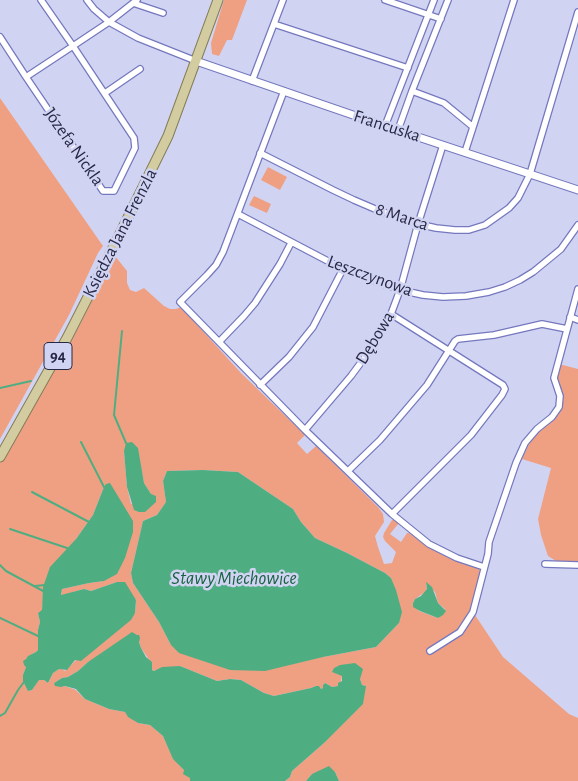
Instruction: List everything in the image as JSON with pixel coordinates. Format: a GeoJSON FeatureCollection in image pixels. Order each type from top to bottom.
{"type":"FeatureCollection","features":[{"type":"Feature","properties":{"kind":"main road","name":"Księdza Jana Frenzla"},"geometry":{"type":"LineString","coordinates":[[0,457],[46,378],[114,248],[168,136],[218,0]]}},
{"type":"Feature","properties":{"kind":"street","name":"Józefa Nickla"},"geometry":{"type":"LineString","coordinates":[[0,37],[103,191],[114,191],[135,148],[134,138],[42,0]]}},
{"type":"Feature","properties":{"kind":"street"},"geometry":{"type":"LineString","coordinates":[[87,0],[109,22],[138,38],[196,61]]}},
{"type":"Feature","properties":{"kind":"street"},"geometry":{"type":"LineString","coordinates":[[252,81],[283,0]]}},
{"type":"Feature","properties":{"kind":"street"},"geometry":{"type":"LineString","coordinates":[[385,0],[441,19]]}},
{"type":"Feature","properties":{"kind":"street"},"geometry":{"type":"LineString","coordinates":[[385,126],[434,0]]}},
{"type":"Feature","properties":{"kind":"street"},"geometry":{"type":"LineString","coordinates":[[398,130],[448,0]]}},
{"type":"Feature","properties":{"kind":"street"},"geometry":{"type":"LineString","coordinates":[[465,152],[514,0]]}},
{"type":"Feature","properties":{"kind":"street"},"geometry":{"type":"LineString","coordinates":[[26,78],[109,22],[135,1],[163,13]]}},
{"type":"Feature","properties":{"kind":"street","name":"8 Marca"},"geometry":{"type":"LineString","coordinates":[[260,153],[354,200],[418,224],[455,230],[469,230],[486,225],[509,208],[518,198],[530,174],[578,12]]}},
{"type":"Feature","properties":{"kind":"street"},"geometry":{"type":"LineString","coordinates":[[274,24],[408,68]]}},
{"type":"Feature","properties":{"kind":"street","name":"Francuska"},"geometry":{"type":"LineString","coordinates":[[196,61],[578,190]]}},
{"type":"Feature","properties":{"kind":"street"},"geometry":{"type":"LineString","coordinates":[[104,93],[140,69]]}},
{"type":"Feature","properties":{"kind":"street"},"geometry":{"type":"LineString","coordinates":[[412,90],[444,103],[472,126]]}},
{"type":"Feature","properties":{"kind":"street"},"geometry":{"type":"LineString","coordinates":[[284,91],[223,252],[216,265],[180,302],[260,385],[392,514],[429,544],[457,558],[484,567]]}},
{"type":"Feature","properties":{"kind":"street","name":"Dębowa"},"geometry":{"type":"LineString","coordinates":[[305,430],[351,376],[392,314],[443,145]]}},
{"type":"Feature","properties":{"kind":"street","name":"Leszczynowa"},"geometry":{"type":"LineString","coordinates":[[238,214],[343,269],[400,290],[443,297],[489,292],[520,280],[544,264],[561,249],[578,225]]}},
{"type":"Feature","properties":{"kind":"street"},"geometry":{"type":"LineString","coordinates":[[219,342],[255,303],[291,243]]}},
{"type":"Feature","properties":{"kind":"street"},"geometry":{"type":"LineString","coordinates":[[260,385],[289,357],[313,327],[343,269]]}},
{"type":"Feature","properties":{"kind":"street"},"geometry":{"type":"LineString","coordinates":[[430,652],[460,632],[473,612],[488,554],[489,542],[516,463],[525,442],[537,428],[552,417],[559,407],[560,396],[554,378],[578,290]]}},
{"type":"Feature","properties":{"kind":"street"},"geometry":{"type":"LineString","coordinates":[[392,314],[503,385],[505,389],[471,435],[392,514]]}},
{"type":"Feature","properties":{"kind":"street"},"geometry":{"type":"LineString","coordinates":[[570,317],[578,320]]}},
{"type":"Feature","properties":{"kind":"street"},"geometry":{"type":"LineString","coordinates":[[348,472],[380,440],[416,399],[458,339],[494,335],[542,324],[567,329]]}},
{"type":"Feature","properties":{"kind":"street"},"geometry":{"type":"LineString","coordinates":[[545,564],[578,565]]}},
{"type":"Feature","properties":{"kind":"shaded area"},"geometry":{"type":"Polygon","coordinates":[[[224,0],[247,0],[232,40],[227,40],[219,56],[212,54],[211,43],[224,0]]]}},
{"type":"Feature","properties":{"kind":"shaded area"},"geometry":{"type":"Polygon","coordinates":[[[0,98],[103,246],[69,315],[0,439],[0,98]]]}},
{"type":"Feature","properties":{"kind":"shaded area"},"geometry":{"type":"Polygon","coordinates":[[[268,167],[287,177],[280,190],[261,180],[268,167]]]}},
{"type":"Feature","properties":{"kind":"shaded area"},"geometry":{"type":"Polygon","coordinates":[[[254,196],[271,204],[267,213],[249,205],[254,196]]]}},
{"type":"Feature","properties":{"kind":"shaded area"},"geometry":{"type":"Polygon","coordinates":[[[115,256],[127,271],[127,283],[130,290],[136,292],[144,288],[164,306],[170,309],[181,307],[241,373],[305,435],[297,443],[307,454],[316,446],[378,507],[383,514],[384,522],[375,536],[384,564],[392,563],[396,552],[383,537],[394,519],[399,523],[390,534],[401,542],[409,533],[436,551],[479,569],[481,573],[473,612],[503,657],[569,714],[578,718],[578,781],[339,781],[335,772],[312,774],[306,781],[285,781],[290,777],[292,771],[324,743],[366,686],[362,685],[360,679],[337,675],[342,676],[338,686],[332,687],[325,683],[321,689],[316,686],[274,696],[264,693],[241,680],[217,681],[180,666],[152,670],[150,661],[139,642],[96,658],[68,677],[54,683],[61,687],[65,686],[76,690],[85,699],[109,709],[125,712],[138,723],[150,725],[163,736],[173,758],[190,778],[190,781],[0,781],[0,463],[71,342],[115,256]],[[137,448],[124,451],[127,487],[131,504],[151,494],[144,483],[137,448]],[[203,470],[167,471],[163,481],[166,502],[157,515],[143,521],[131,573],[133,583],[159,622],[171,645],[323,657],[376,647],[399,623],[391,578],[347,553],[315,538],[293,509],[238,472],[203,470]],[[104,487],[93,515],[76,539],[42,605],[42,611],[38,613],[40,622],[38,650],[26,659],[23,675],[23,681],[29,691],[32,690],[39,679],[48,683],[53,673],[59,669],[65,671],[76,660],[81,660],[135,613],[136,600],[117,582],[91,591],[84,589],[61,596],[62,589],[104,581],[104,487]],[[426,583],[427,589],[413,603],[419,611],[438,618],[445,609],[438,603],[435,592],[426,583]]]}},
{"type":"Feature","properties":{"kind":"shaded area"},"geometry":{"type":"Polygon","coordinates":[[[559,364],[578,369],[578,562],[556,561],[548,556],[538,519],[551,468],[522,459],[538,431],[558,415],[563,402],[556,378],[559,364]]]}},
{"type":"Feature","properties":{"kind":"water"},"geometry":{"type":"Polygon","coordinates":[[[132,442],[138,448],[144,483],[151,494],[156,496],[156,502],[145,512],[134,510],[127,487],[124,451],[126,443],[132,442]]]}},
{"type":"Feature","properties":{"kind":"water","name":"Stawy Miechowice"},"geometry":{"type":"Polygon","coordinates":[[[203,470],[238,472],[293,509],[315,538],[385,573],[391,578],[396,590],[402,612],[399,623],[376,647],[265,671],[230,670],[179,653],[171,645],[159,622],[133,583],[131,573],[143,521],[157,515],[166,502],[163,481],[167,471],[203,470]]]}},
{"type":"Feature","properties":{"kind":"water"},"geometry":{"type":"Polygon","coordinates":[[[110,483],[133,521],[133,532],[125,558],[117,574],[104,581],[62,589],[61,595],[84,589],[91,591],[117,582],[125,582],[136,600],[135,613],[131,620],[81,661],[75,660],[67,670],[59,669],[53,673],[48,683],[44,680],[39,680],[32,690],[28,691],[23,681],[26,667],[23,661],[38,650],[40,622],[38,613],[42,610],[43,587],[50,567],[76,539],[93,515],[104,487],[110,483]]]}},
{"type":"Feature","properties":{"kind":"water"},"geometry":{"type":"Polygon","coordinates":[[[426,582],[432,587],[438,603],[446,611],[438,618],[413,607],[415,599],[421,596],[427,589],[426,582]]]}},
{"type":"Feature","properties":{"kind":"water"},"geometry":{"type":"Polygon","coordinates":[[[132,632],[139,635],[141,648],[146,657],[152,662],[152,670],[154,671],[162,667],[180,666],[217,681],[241,680],[264,693],[274,696],[316,686],[319,686],[321,689],[325,683],[332,687],[338,686],[338,683],[342,681],[342,676],[332,672],[334,668],[340,665],[355,663],[363,669],[360,679],[362,685],[366,686],[363,704],[324,743],[292,771],[290,777],[285,781],[190,781],[190,778],[183,774],[184,770],[173,759],[163,736],[150,725],[138,723],[128,717],[125,712],[109,709],[85,699],[76,689],[55,686],[54,683],[78,671],[132,632]]]}},
{"type":"Feature","properties":{"kind":"water"},"geometry":{"type":"Polygon","coordinates":[[[329,766],[335,772],[339,781],[306,781],[312,774],[329,766]]]}},
{"type":"Feature","properties":{"kind":"waterway"},"geometry":{"type":"LineString","coordinates":[[122,331],[114,415],[126,443]]}},
{"type":"Feature","properties":{"kind":"waterway"},"geometry":{"type":"LineString","coordinates":[[0,388],[31,381]]}},
{"type":"Feature","properties":{"kind":"waterway"},"geometry":{"type":"LineString","coordinates":[[81,442],[104,487]]}},
{"type":"Feature","properties":{"kind":"waterway"},"geometry":{"type":"LineString","coordinates":[[32,492],[89,522]]}},
{"type":"Feature","properties":{"kind":"waterway"},"geometry":{"type":"LineString","coordinates":[[10,529],[67,548]]}},
{"type":"Feature","properties":{"kind":"waterway"},"geometry":{"type":"LineString","coordinates":[[0,565],[6,571],[45,592]]}},
{"type":"Feature","properties":{"kind":"waterway"},"geometry":{"type":"LineString","coordinates":[[35,586],[45,585]]}},
{"type":"Feature","properties":{"kind":"waterway"},"geometry":{"type":"LineString","coordinates":[[0,618],[38,636]]}},
{"type":"Feature","properties":{"kind":"waterway"},"geometry":{"type":"LineString","coordinates":[[0,716],[5,713],[24,682]]}}]}
